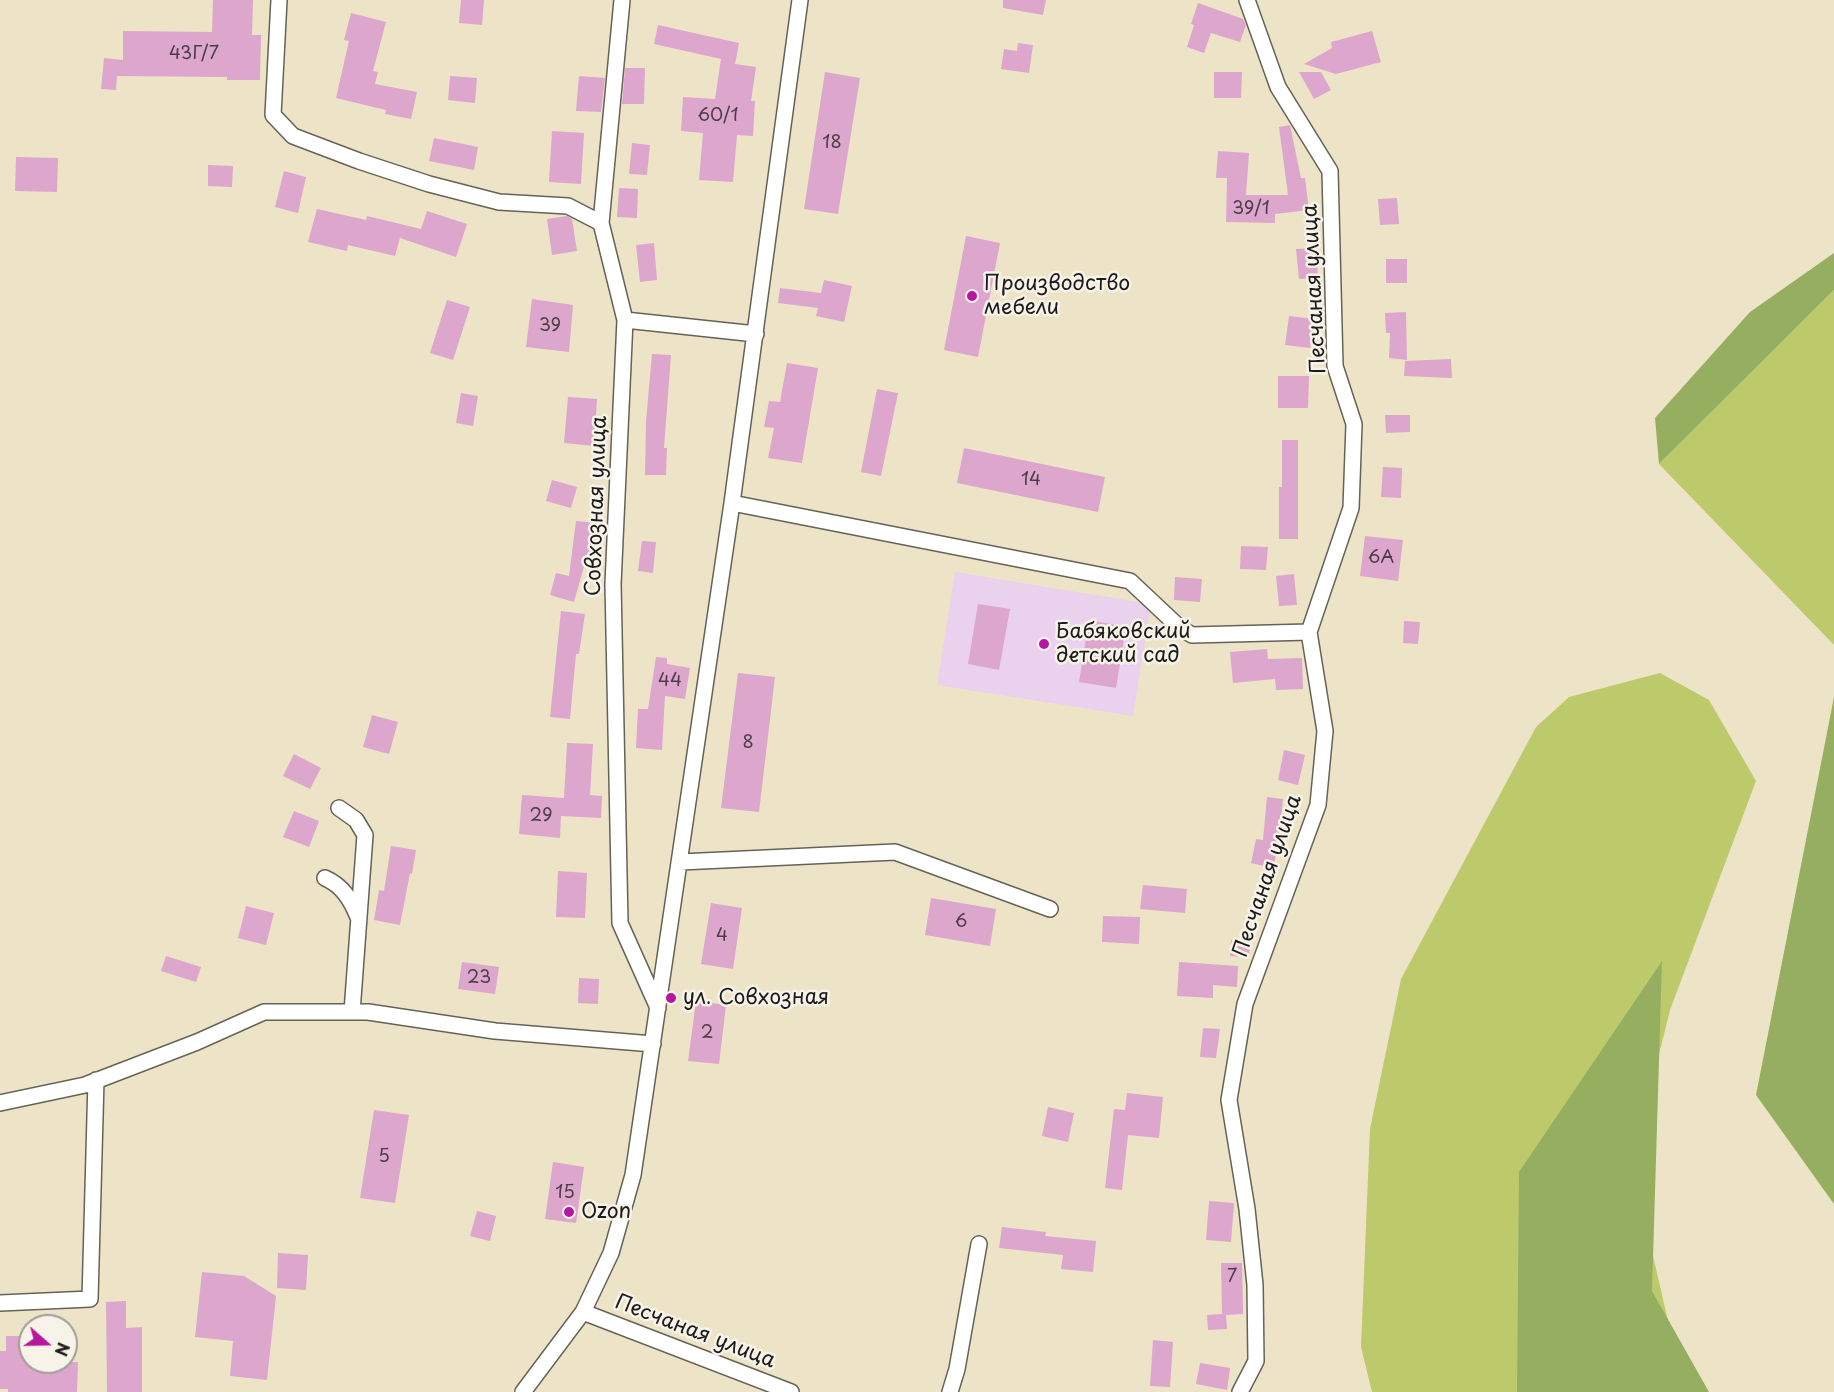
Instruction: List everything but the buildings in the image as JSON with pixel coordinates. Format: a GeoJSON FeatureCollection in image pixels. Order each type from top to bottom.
{"type":"FeatureCollection","features":[{"type":"Feature","properties":{"kind":"street"},"geometry":{"type":"LineString","coordinates":[[279,0],[273,115],[293,136],[429,184],[499,202],[568,206],[601,223]]}},
{"type":"Feature","properties":{"kind":"street","name":"Совхозная улица"},"geometry":{"type":"LineString","coordinates":[[622,0],[601,223],[625,320],[613,584],[620,923],[659,1008]]}},
{"type":"Feature","properties":{"kind":"street"},"geometry":{"type":"LineString","coordinates":[[523,1392],[583,1312],[611,1252],[633,1175],[732,503],[800,0]]}},
{"type":"Feature","properties":{"kind":"street","name":"Песчаная улица"},"geometry":{"type":"LineString","coordinates":[[1240,1392],[1256,1360],[1255,1285],[1247,1209],[1228,1100],[1245,1004],[1318,805],[1325,731],[1309,632],[1352,508],[1354,424],[1335,366],[1330,171],[1278,87],[1247,0]]}},
{"type":"Feature","properties":{"kind":"street"},"geometry":{"type":"LineString","coordinates":[[625,320],[756,334]]}},
{"type":"Feature","properties":{"kind":"street"},"geometry":{"type":"LineString","coordinates":[[732,503],[1130,581],[1180,628],[1192,635],[1309,632]]}},
{"type":"Feature","properties":{"kind":"street"},"geometry":{"type":"LineString","coordinates":[[339,808],[356,820],[365,835],[352,1012]]}},
{"type":"Feature","properties":{"kind":"street"},"geometry":{"type":"LineString","coordinates":[[680,862],[895,852],[1050,909]]}},
{"type":"Feature","properties":{"kind":"street"},"geometry":{"type":"LineString","coordinates":[[325,878],[335,883],[351,900],[360,920]]}},
{"type":"Feature","properties":{"kind":"street"},"geometry":{"type":"LineString","coordinates":[[0,1103],[85,1085],[196,1042],[264,1012],[368,1012],[495,1031],[653,1044]]}},
{"type":"Feature","properties":{"kind":"street"},"geometry":{"type":"LineString","coordinates":[[0,1303],[90,1299],[96,1080]]}},
{"type":"Feature","properties":{"kind":"street"},"geometry":{"type":"LineString","coordinates":[[950,1392],[957,1369],[979,1244]]}},
{"type":"Feature","properties":{"kind":"street","name":"Песчаная улица"},"geometry":{"type":"LineString","coordinates":[[583,1312],[791,1392]]}},
{"type":"Feature","properties":{"kind":"shaded area","name":"Бабяковский детский сад"},"geometry":{"type":"Polygon","coordinates":[[[955,572],[1151,604],[1133,716],[937,685],[955,572]]]}},
{"type":"Feature","properties":{"kind":"green space"},"geometry":{"type":"Polygon","coordinates":[[[1834,253],[1834,290],[1659,464],[1655,418],[1750,312],[1834,253]]]}},
{"type":"Feature","properties":{"kind":"green space"},"geometry":{"type":"Polygon","coordinates":[[[1834,290],[1834,645],[1659,464],[1834,290]]]}},
{"type":"Feature","properties":{"kind":"green space"},"geometry":{"type":"Polygon","coordinates":[[[1660,673],[1709,700],[1756,781],[1670,1010],[1632,1164],[1686,1392],[1372,1392],[1361,1347],[1370,1129],[1401,979],[1536,727],[1569,697],[1660,673]]]}},
{"type":"Feature","properties":{"kind":"green space"},"geometry":{"type":"Polygon","coordinates":[[[1834,697],[1834,1204],[1756,1095],[1834,697]]]}},
{"type":"Feature","properties":{"kind":"green space"},"geometry":{"type":"Polygon","coordinates":[[[1662,961],[1652,1291],[1709,1392],[1517,1392],[1519,1172],[1662,961]]]}},
{"type":"Feature","properties":{"kind":"place","name":"Производство мебели"},"geometry":{"type":"Point","coordinates":[972,296]}},
{"type":"Feature","properties":{"kind":"place","name":"Бабяковский детский сад"},"geometry":{"type":"Point","coordinates":[1044,644]}},
{"type":"Feature","properties":{"kind":"place","name":"ул. Совхозная"},"geometry":{"type":"Point","coordinates":[671,998]}},
{"type":"Feature","properties":{"kind":"place","name":"Ozon"},"geometry":{"type":"Point","coordinates":[569,1212]}}]}
